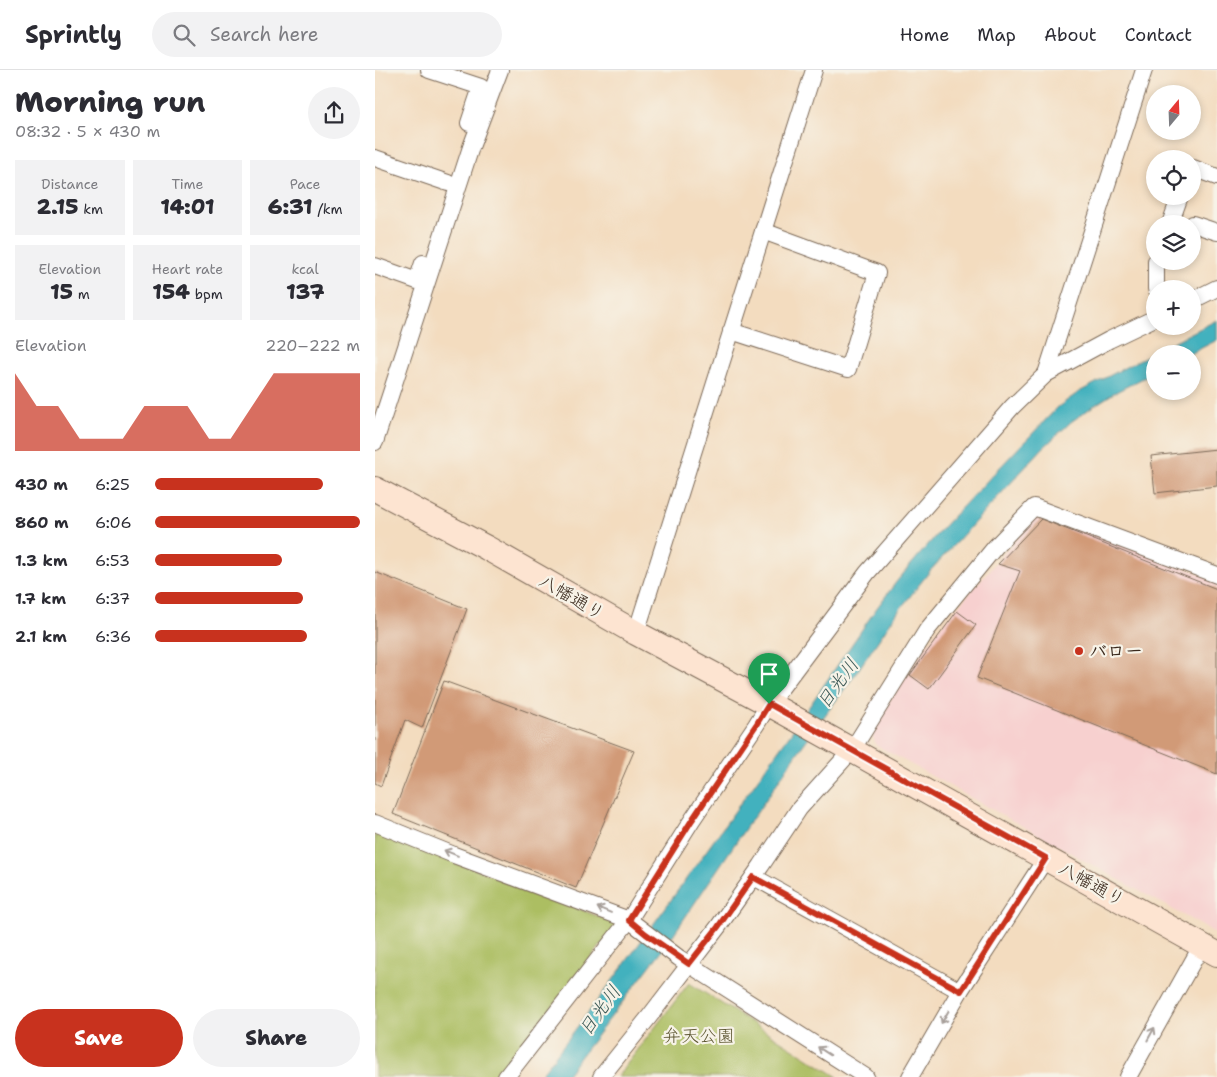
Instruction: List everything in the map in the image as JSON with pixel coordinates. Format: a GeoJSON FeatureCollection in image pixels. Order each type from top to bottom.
{"type":"FeatureCollection","features":[{"type":"Feature","properties":{"kind":"street"},"geometry":{"type":"LineString","coordinates":[[375,266],[417,281],[447,183],[481,87],[429,70]]}},
{"type":"Feature","properties":{"kind":"street"},"geometry":{"type":"LineString","coordinates":[[375,442],[471,147],[501,70]]}},
{"type":"Feature","properties":{"kind":"street"},"geometry":{"type":"LineString","coordinates":[[636,633],[814,70]]}},
{"type":"Feature","properties":{"kind":"street"},"geometry":{"type":"LineString","coordinates":[[1046,374],[1144,70]]}},
{"type":"Feature","properties":{"kind":"street"},"geometry":{"type":"LineString","coordinates":[[375,158],[447,183]]}},
{"type":"Feature","properties":{"kind":"street"},"geometry":{"type":"LineString","coordinates":[[1201,171],[1217,177]]}},
{"type":"Feature","properties":{"kind":"street"},"geometry":{"type":"LineString","coordinates":[[1201,227],[1217,232]]}},
{"type":"Feature","properties":{"kind":"street"},"geometry":{"type":"LineString","coordinates":[[731,331],[848,369],[877,273],[763,231]]}},
{"type":"Feature","properties":{"kind":"street"},"geometry":{"type":"LineString","coordinates":[[1201,296],[1217,288]]}},
{"type":"Feature","properties":{"kind":"street"},"geometry":{"type":"LineString","coordinates":[[505,1077],[629,920],[692,820],[769,704],[867,573],[1012,407],[1046,374],[1146,322]]}},
{"type":"Feature","properties":{"kind":"street","name":"八幡通り"},"geometry":{"type":"LineString","coordinates":[[375,489],[487,548],[636,633],[769,704],[1209,949]]}},
{"type":"Feature","properties":{"kind":"street"},"geometry":{"type":"LineString","coordinates":[[601,1077],[649,1017],[684,961],[718,927],[799,809],[927,630],[996,546],[1034,507],[1217,575]]}},
{"type":"Feature","properties":{"kind":"street"},"geometry":{"type":"LineString","coordinates":[[375,822],[454,855],[629,920],[684,961],[865,1077]]}},
{"type":"Feature","properties":{"kind":"street"},"geometry":{"type":"LineString","coordinates":[[910,1077],[961,991],[1046,858]]}},
{"type":"Feature","properties":{"kind":"street"},"geometry":{"type":"LineString","coordinates":[[753,877],[961,991]]}},
{"type":"Feature","properties":{"kind":"street"},"geometry":{"type":"LineString","coordinates":[[1128,1077],[1209,949]]}},
{"type":"Feature","properties":{"kind":"shaded area"},"geometry":{"type":"Polygon","coordinates":[[[1045,515],[1217,580],[1217,934],[876,745],[871,730],[941,626],[1036,517],[1045,515]]]}},
{"type":"Feature","properties":{"kind":"green space"},"geometry":{"type":"Polygon","coordinates":[[[375,830],[618,924],[496,1077],[375,1077],[375,830]]]}},
{"type":"Feature","properties":{"kind":"green space","name":"弁天公園"},"geometry":{"type":"Polygon","coordinates":[[[689,983],[838,1077],[617,1077],[689,983]]]}},
{"type":"Feature","properties":{"kind":"water"},"geometry":{"type":"Polygon","coordinates":[[[1217,320],[1217,340],[1201,348],[1201,345],[1167,345],[1187,335],[1201,335],[1201,328],[1217,320]]]}},
{"type":"Feature","properties":{"kind":"water","name":"日光川"},"geometry":{"type":"Polygon","coordinates":[[[1146,356],[1146,377],[1114,393],[1071,422],[1042,449],[930,571],[897,613],[852,679],[803,745],[667,944],[565,1077],[539,1077],[676,893],[897,581],[944,526],[1058,407],[1079,392],[1146,356]]]}},
{"type":"Feature","properties":{"kind":"building"},"geometry":{"type":"Polygon","coordinates":[[[1217,449],[1217,486],[1155,493],[1151,456],[1217,449]]]}},
{"type":"Feature","properties":{"kind":"building"},"geometry":{"type":"Polygon","coordinates":[[[1041,519],[1217,589],[1217,774],[977,678],[1020,571],[998,564],[1041,519]]]}},
{"type":"Feature","properties":{"kind":"building"},"geometry":{"type":"Polygon","coordinates":[[[375,572],[467,609],[422,728],[405,720],[381,786],[375,783],[375,572]]]}},
{"type":"Feature","properties":{"kind":"building"},"geometry":{"type":"Polygon","coordinates":[[[957,611],[976,625],[929,689],[910,675],[957,611]]]}},
{"type":"Feature","properties":{"kind":"building"},"geometry":{"type":"Polygon","coordinates":[[[444,681],[634,751],[576,888],[393,814],[444,681]]]}},
{"type":"Feature","properties":{"kind":"place","name":"バロー"},"geometry":{"type":"Point","coordinates":[1079,651]}},
{"type":"Feature","properties":{"kind":"route"},"geometry":{"type":"LineString","coordinates":[[769,704],[1046,858],[961,991],[753,877],[689,964],[629,920],[692,820],[769,704]]}}]}
